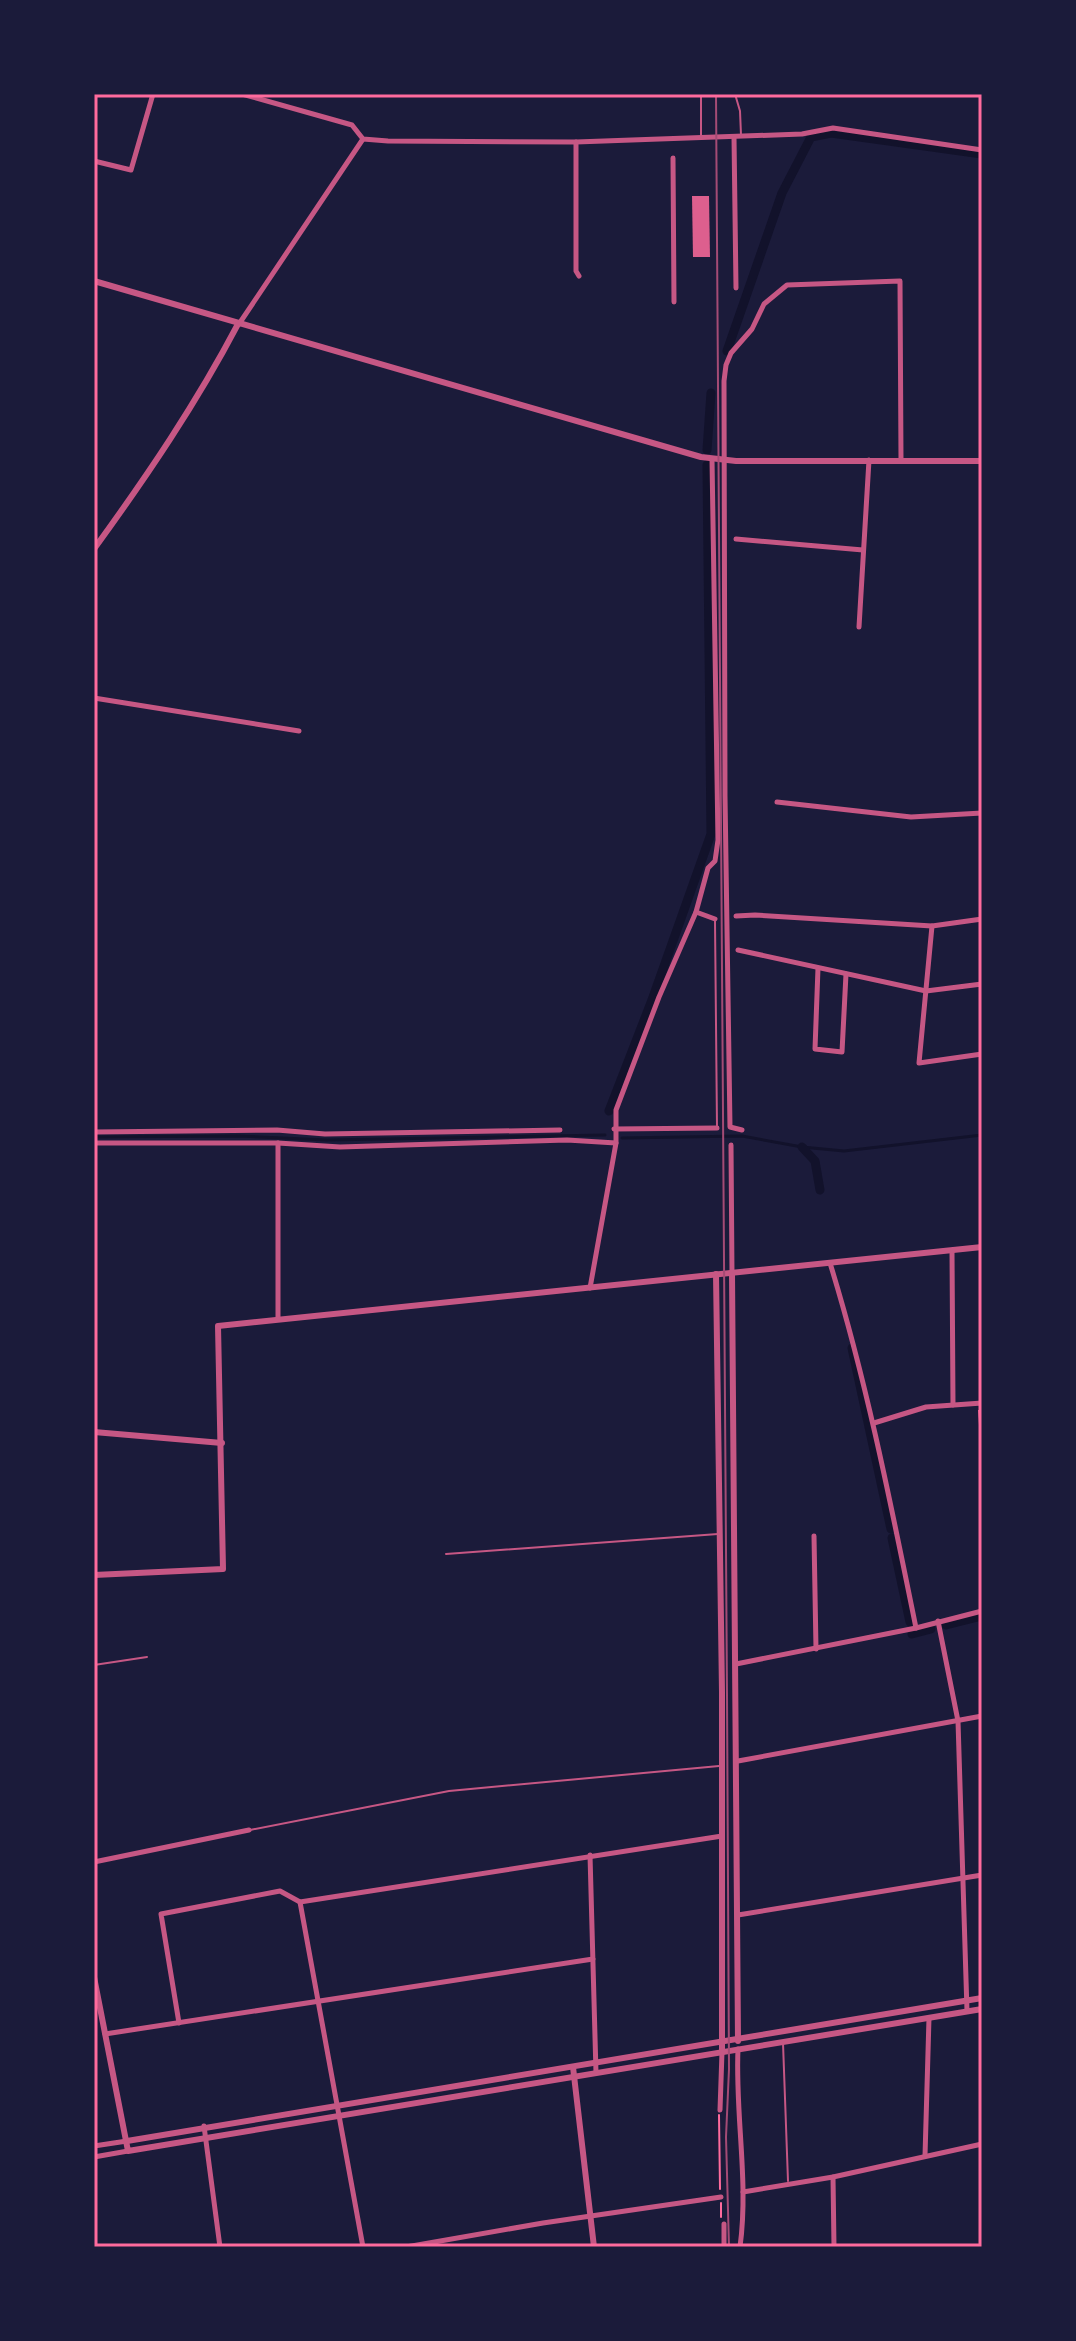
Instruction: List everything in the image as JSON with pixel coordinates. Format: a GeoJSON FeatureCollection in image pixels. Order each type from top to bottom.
{"type":"FeatureCollection","features":[{"type":"Feature","properties":{"kind":"street"},"geometry":{"type":"LineString","coordinates":[[94,161],[131,170],[153,94]]}},
{"type":"Feature","properties":{"kind":"street"},"geometry":{"type":"LineString","coordinates":[[242,94],[352,125],[363,139]]}},
{"type":"Feature","properties":{"kind":"street"},"geometry":{"type":"LineString","coordinates":[[363,139],[576,142],[802,134],[833,128],[982,150]]}},
{"type":"Feature","properties":{"kind":"street"},"geometry":{"type":"LineString","coordinates":[[734,137],[736,288]]}},
{"type":"Feature","properties":{"kind":"street"},"geometry":{"type":"LineString","coordinates":[[94,549],[148,475],[207,384],[238,324],[363,139]]}},
{"type":"Feature","properties":{"kind":"street"},"geometry":{"type":"LineString","coordinates":[[576,142],[576,271],[579,276]]}},
{"type":"Feature","properties":{"kind":"street"},"geometry":{"type":"LineString","coordinates":[[673,158],[674,302]]}},
{"type":"Feature","properties":{"kind":"street"},"geometry":{"type":"LineString","coordinates":[[94,281],[712,459],[982,461]]}},
{"type":"Feature","properties":{"kind":"street"},"geometry":{"type":"LineString","coordinates":[[742,1130],[730,1127],[724,381],[731,353],[752,329],[764,304],[787,285],[900,281],[901,460]]}},
{"type":"Feature","properties":{"kind":"street"},"geometry":{"type":"LineString","coordinates":[[590,1288],[616,1143],[616,1110],[659,997],[696,912],[708,868],[715,861],[718,840],[712,459]]}},
{"type":"Feature","properties":{"kind":"street"},"geometry":{"type":"LineString","coordinates":[[859,627],[869,460]]}},
{"type":"Feature","properties":{"kind":"street"},"geometry":{"type":"LineString","coordinates":[[736,539],[863,550]]}},
{"type":"Feature","properties":{"kind":"street"},"geometry":{"type":"LineString","coordinates":[[94,698],[299,731]]}},
{"type":"Feature","properties":{"kind":"street"},"geometry":{"type":"LineString","coordinates":[[777,802],[911,817],[982,813]]}},
{"type":"Feature","properties":{"kind":"street"},"geometry":{"type":"LineString","coordinates":[[696,912],[715,919]]}},
{"type":"Feature","properties":{"kind":"street"},"geometry":{"type":"LineString","coordinates":[[736,916],[932,926],[982,919]]}},
{"type":"Feature","properties":{"kind":"street"},"geometry":{"type":"LineString","coordinates":[[932,926],[919,1063],[982,1054]]}},
{"type":"Feature","properties":{"kind":"street"},"geometry":{"type":"LineString","coordinates":[[738,950],[926,991],[982,984]]}},
{"type":"Feature","properties":{"kind":"street"},"geometry":{"type":"LineString","coordinates":[[818,968],[815,1049],[842,1052],[846,974]]}},
{"type":"Feature","properties":{"kind":"street"},"geometry":{"type":"LineString","coordinates":[[614,1129],[717,1128]]}},
{"type":"Feature","properties":{"kind":"street"},"geometry":{"type":"LineString","coordinates":[[94,1132],[277,1130],[325,1134],[560,1130]]}},
{"type":"Feature","properties":{"kind":"street"},"geometry":{"type":"LineString","coordinates":[[94,1143],[278,1143],[340,1147],[567,1140],[616,1143]]}},
{"type":"Feature","properties":{"kind":"street"},"geometry":{"type":"LineString","coordinates":[[278,1143],[278,1318]]}},
{"type":"Feature","properties":{"kind":"street"},"geometry":{"type":"LineString","coordinates":[[731,1145],[738,1761],[737,2073],[744,2219],[740,2247]]}},
{"type":"Feature","properties":{"kind":"street"},"geometry":{"type":"LineString","coordinates":[[94,1575],[223,1569],[218,1326],[982,1247]]}},
{"type":"Feature","properties":{"kind":"street"},"geometry":{"type":"LineString","coordinates":[[952,1251],[953,1405]]}},
{"type":"Feature","properties":{"kind":"street"},"geometry":{"type":"LineString","coordinates":[[830,1263],[853,1336],[874,1423],[916,1628]]}},
{"type":"Feature","properties":{"kind":"street"},"geometry":{"type":"LineString","coordinates":[[716,1274],[722,1836],[720,2110]]}},
{"type":"Feature","properties":{"kind":"street"},"geometry":{"type":"LineString","coordinates":[[874,1423],[926,1407],[982,1403]]}},
{"type":"Feature","properties":{"kind":"street"},"geometry":{"type":"LineString","coordinates":[[94,1432],[222,1443]]}},
{"type":"Feature","properties":{"kind":"street"},"geometry":{"type":"LineString","coordinates":[[814,1536],[816,1649]]}},
{"type":"Feature","properties":{"kind":"street"},"geometry":{"type":"LineString","coordinates":[[736,1664],[916,1628],[982,1611]]}},
{"type":"Feature","properties":{"kind":"street"},"geometry":{"type":"LineString","coordinates":[[938,1621],[958,1721],[967,2011]]}},
{"type":"Feature","properties":{"kind":"street"},"geometry":{"type":"LineString","coordinates":[[738,1761],[982,1716]]}},
{"type":"Feature","properties":{"kind":"street"},"geometry":{"type":"LineString","coordinates":[[94,1862],[249,1830]]}},
{"type":"Feature","properties":{"kind":"street"},"geometry":{"type":"LineString","coordinates":[[179,2023],[161,1914],[280,1891],[300,1902],[722,1836]]}},
{"type":"Feature","properties":{"kind":"street"},"geometry":{"type":"LineString","coordinates":[[590,1855],[596,2073]]}},
{"type":"Feature","properties":{"kind":"street"},"geometry":{"type":"LineString","coordinates":[[738,1915],[982,1875]]}},
{"type":"Feature","properties":{"kind":"street"},"geometry":{"type":"LineString","coordinates":[[300,1902],[363,2247]]}},
{"type":"Feature","properties":{"kind":"street"},"geometry":{"type":"LineString","coordinates":[[105,2034],[593,1959]]}},
{"type":"Feature","properties":{"kind":"street"},"geometry":{"type":"LineString","coordinates":[[94,1977],[128,2151]]}},
{"type":"Feature","properties":{"kind":"street"},"geometry":{"type":"LineString","coordinates":[[94,2146],[982,1998]]}},
{"type":"Feature","properties":{"kind":"street"},"geometry":{"type":"LineString","coordinates":[[94,2157],[982,2009]]}},
{"type":"Feature","properties":{"kind":"street"},"geometry":{"type":"LineString","coordinates":[[925,2156],[929,2018]]}},
{"type":"Feature","properties":{"kind":"street"},"geometry":{"type":"LineString","coordinates":[[573,2067],[594,2247]]}},
{"type":"Feature","properties":{"kind":"street"},"geometry":{"type":"LineString","coordinates":[[455,2086],[456,2096]]}},
{"type":"Feature","properties":{"kind":"street"},"geometry":{"type":"LineString","coordinates":[[204,2126],[220,2247]]}},
{"type":"Feature","properties":{"kind":"street"},"geometry":{"type":"LineString","coordinates":[[743,2192],[833,2177],[982,2144]]}},
{"type":"Feature","properties":{"kind":"street"},"geometry":{"type":"LineString","coordinates":[[833,2177],[834,2247]]}},
{"type":"Feature","properties":{"kind":"street"},"geometry":{"type":"LineString","coordinates":[[406,2247],[589,2215],[721,2197]]}},
{"type":"Feature","properties":{"kind":"street"},"geometry":{"type":"LineString","coordinates":[[724,2224],[724,2247]]}},
{"type":"Feature","properties":{"kind":"lane"},"geometry":{"type":"LineString","coordinates":[[701,94],[701,137]]}},
{"type":"Feature","properties":{"kind":"lane"},"geometry":{"type":"LineString","coordinates":[[735,94],[740,111],[741,136]]}},
{"type":"Feature","properties":{"kind":"lane"},"geometry":{"type":"LineString","coordinates":[[715,919],[717,1128]]}},
{"type":"Feature","properties":{"kind":"lane"},"geometry":{"type":"LineString","coordinates":[[446,1554],[720,1534]]}},
{"type":"Feature","properties":{"kind":"lane"},"geometry":{"type":"LineString","coordinates":[[94,1665],[147,1657]]}},
{"type":"Feature","properties":{"kind":"lane"},"geometry":{"type":"LineString","coordinates":[[249,1830],[449,1791],[721,1766]]}},
{"type":"Feature","properties":{"kind":"lane"},"geometry":{"type":"LineString","coordinates":[[783,2042],[789,2185]]}},
{"type":"Feature","properties":{"kind":"path"},"geometry":{"type":"LineString","coordinates":[[720,2110],[721,2217],[724,2224]]}},
{"type":"Feature","properties":{"kind":"building"},"geometry":{"type":"Polygon","coordinates":[[[692,196],[709,196],[710,257],[693,257],[692,196]]]}},
{"type":"Feature","properties":{"kind":"building"},"geometry":{"type":"Polygon","coordinates":[[[978,1410],[982,1410],[982,1440],[980,1440],[978,1410]]]}},
{"type":"Feature","properties":{"kind":"waterway"},"geometry":{"type":"LineString","coordinates":[[727,351],[782,193],[811,137],[831,133],[982,154]]}},
{"type":"Feature","properties":{"kind":"waterway"},"geometry":{"type":"LineString","coordinates":[[707,450],[711,393]]}},
{"type":"Feature","properties":{"kind":"waterway"},"geometry":{"type":"LineString","coordinates":[[609,1111],[711,834],[707,465]]}},
{"type":"Feature","properties":{"kind":"waterway"},"geometry":{"type":"LineString","coordinates":[[94,1137],[239,1136],[327,1140],[605,1135]]}},
{"type":"Feature","properties":{"kind":"waterway"},"geometry":{"type":"LineString","coordinates":[[622,1138],[742,1136],[844,1151],[982,1135]]}},
{"type":"Feature","properties":{"kind":"waterway"},"geometry":{"type":"LineString","coordinates":[[802,1147],[815,1161],[820,1190]]}},
{"type":"Feature","properties":{"kind":"waterway"},"geometry":{"type":"LineString","coordinates":[[852,1348],[891,1529]]}},
{"type":"Feature","properties":{"kind":"waterway"},"geometry":{"type":"LineString","coordinates":[[892,1538],[910,1622]]}},
{"type":"Feature","properties":{"kind":"waterway"},"geometry":{"type":"LineString","coordinates":[[946,1625],[982,1616]]}},
{"type":"Feature","properties":{"kind":"waterway"},"geometry":{"type":"LineString","coordinates":[[912,1634],[931,1629]]}},
{"type":"Feature","properties":{"kind":"tram line"},"geometry":{"type":"LineString","coordinates":[[716,94],[729,2247]]}}]}
